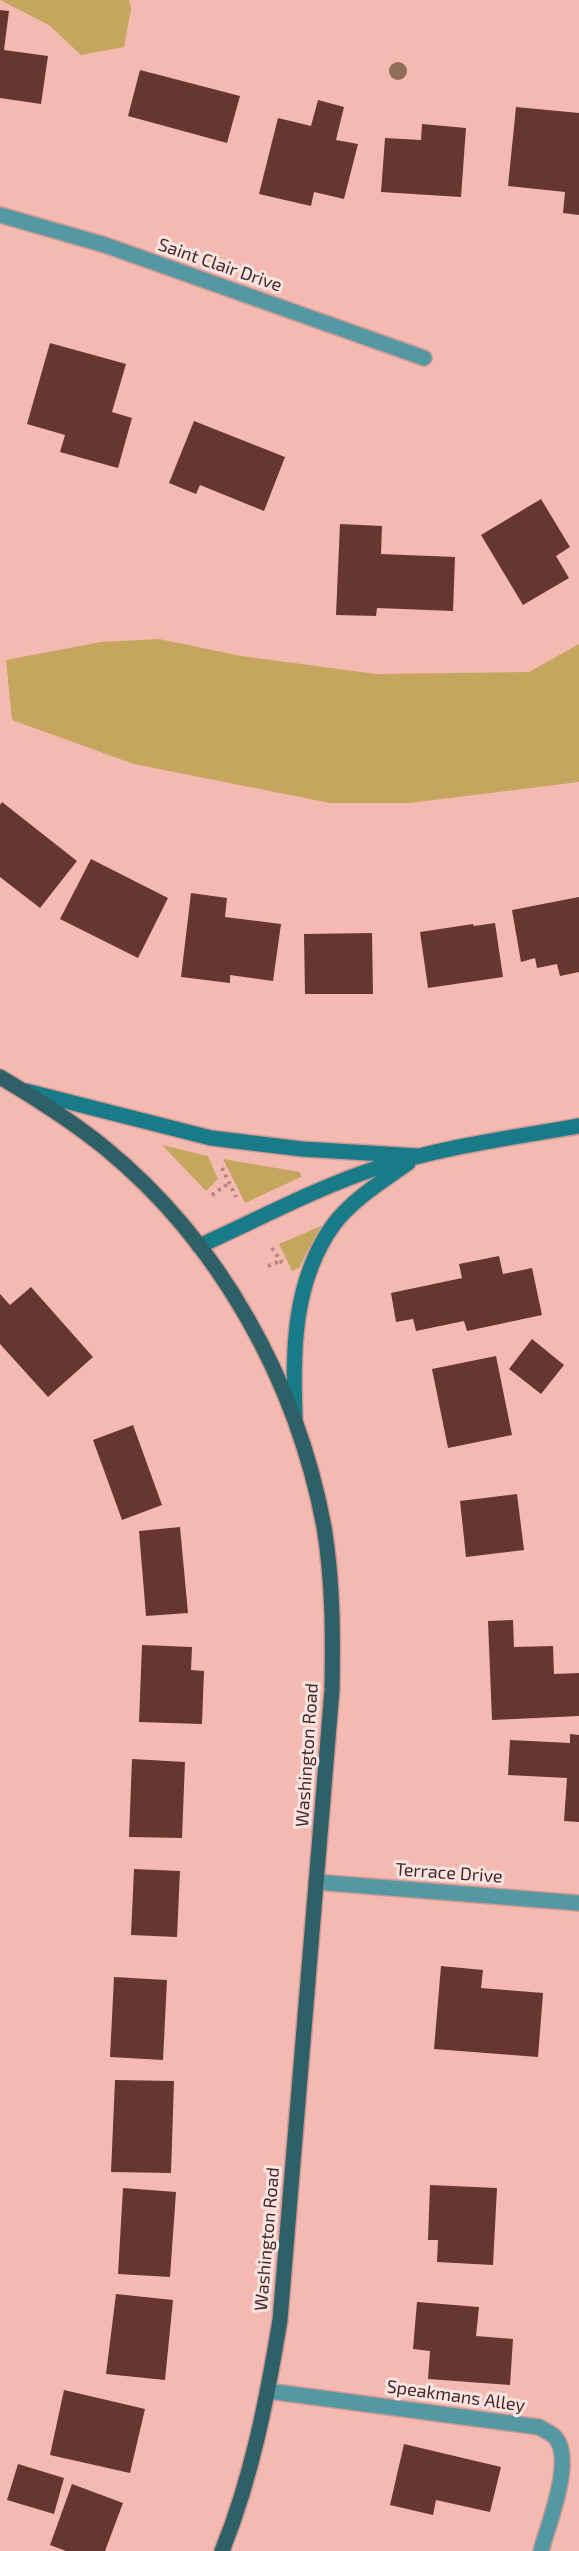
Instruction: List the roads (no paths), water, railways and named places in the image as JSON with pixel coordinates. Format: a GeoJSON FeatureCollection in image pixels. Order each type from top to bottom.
{"type":"FeatureCollection","features":[{"type":"Feature","properties":{"kind":"main road","name":"Washington Road"},"geometry":{"type":"LineString","coordinates":[[0,1077],[65,1117],[107,1150],[143,1183],[199,1246],[251,1324],[275,1371],[295,1419],[324,1527],[333,1633],[332,1690],[285,2273],[268,2391],[253,2458],[222,2551]]}},
{"type":"Feature","properties":{"kind":"street","name":"Saint Clair Drive"},"geometry":{"type":"LineString","coordinates":[[0,215],[105,245],[424,358]]}},
{"type":"Feature","properties":{"kind":"street"},"geometry":{"type":"LineString","coordinates":[[23,1090],[211,1138],[302,1149],[418,1156]]}},
{"type":"Feature","properties":{"kind":"street"},"geometry":{"type":"LineString","coordinates":[[199,1246],[327,1186],[373,1169],[418,1156],[579,1126]]}},
{"type":"Feature","properties":{"kind":"street"},"geometry":{"type":"LineString","coordinates":[[295,1419],[293,1353],[297,1317],[305,1284],[317,1254],[334,1224],[360,1198],[418,1156]]}},
{"type":"Feature","properties":{"kind":"street","name":"Terrace Drive"},"geometry":{"type":"LineString","coordinates":[[316,1882],[579,1903]]}},
{"type":"Feature","properties":{"kind":"street","name":"Speakmans Alley"},"geometry":{"type":"LineString","coordinates":[[268,2391],[539,2427],[556,2438],[563,2458],[561,2479],[541,2551]]}}]}
